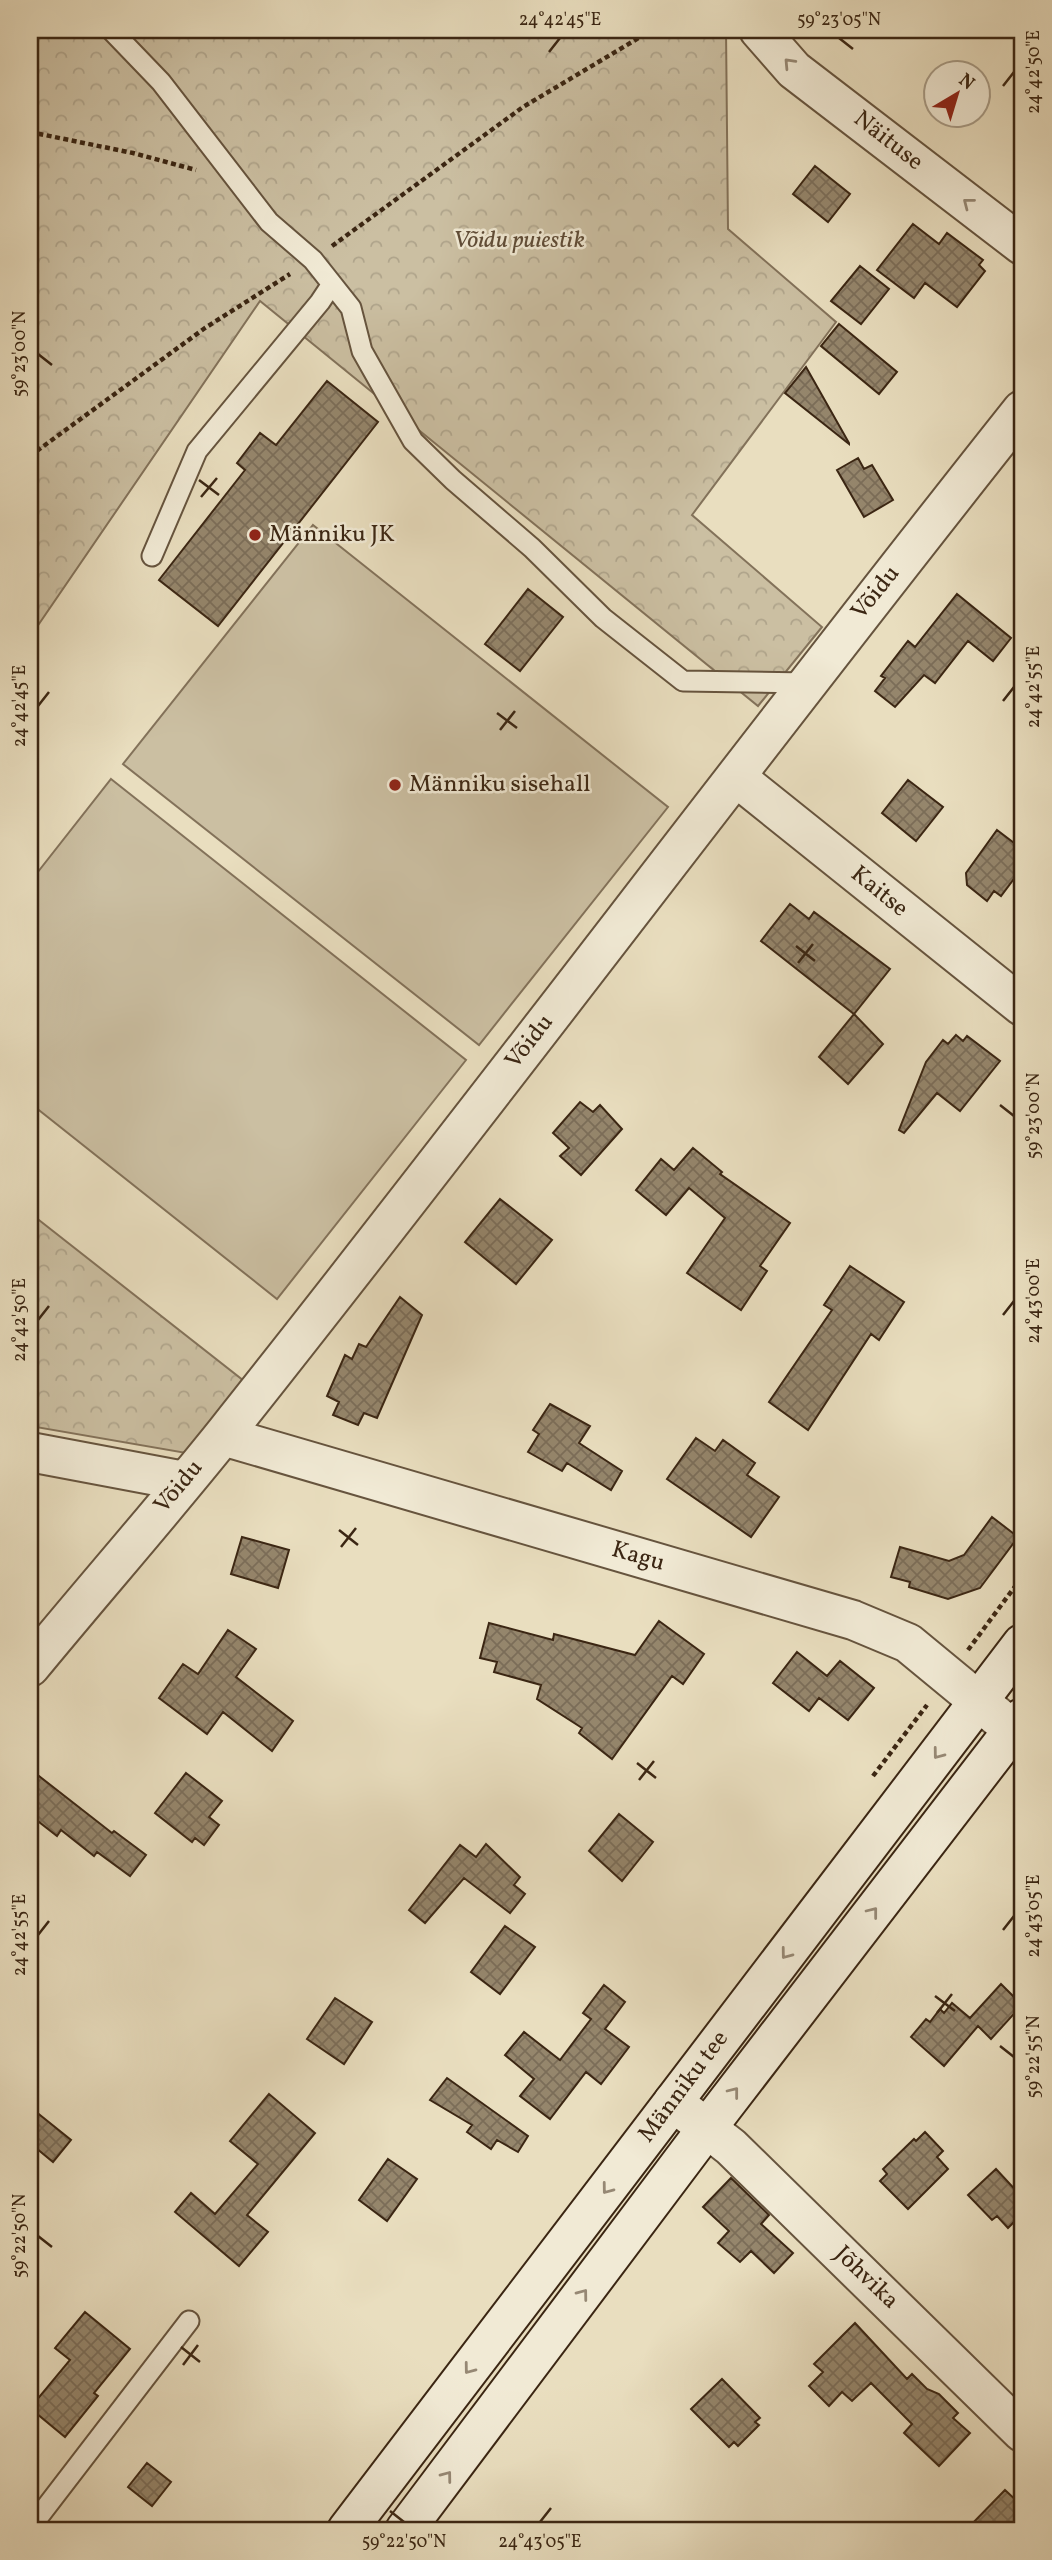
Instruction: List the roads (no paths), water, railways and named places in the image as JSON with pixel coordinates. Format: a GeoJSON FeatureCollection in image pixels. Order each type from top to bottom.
{"type":"FeatureCollection","features":[{"type":"Feature","properties":{"kind":"street","name":"Näituse"},"geometry":{"type":"LineString","coordinates":[[744,31],[1022,245]]}},
{"type":"Feature","properties":{"kind":"street","name":"Võidu"},"geometry":{"type":"LineString","coordinates":[[30,1667],[223,1436],[1022,410]]}},
{"type":"Feature","properties":{"kind":"street","name":"Kaitse"},"geometry":{"type":"LineString","coordinates":[[736,777],[1022,1006]]}},
{"type":"Feature","properties":{"kind":"street","name":"Kagu"},"geometry":{"type":"LineString","coordinates":[[223,1436],[853,1620],[908,1643],[1019,1728]]}},
{"type":"Feature","properties":{"kind":"street"},"geometry":{"type":"LineString","coordinates":[[30,1452],[184,1481]]}},
{"type":"Feature","properties":{"kind":"street","name":"Männiku tee"},"geometry":{"type":"LineString","coordinates":[[347,2530],[1022,1644]]}},
{"type":"Feature","properties":{"kind":"street","name":"Männiku tee"},"geometry":{"type":"LineString","coordinates":[[405,2530],[706,2128],[1019,1728]]}},
{"type":"Feature","properties":{"kind":"street","name":"Jõhvika"},"geometry":{"type":"LineString","coordinates":[[673,2102],[731,2147],[1022,2432]]}},
{"type":"Feature","properties":{"kind":"lane"},"geometry":{"type":"LineString","coordinates":[[111,30],[161,82],[269,222],[313,260],[351,308],[362,351],[414,441],[532,548],[603,618],[683,681],[808,683]]}},
{"type":"Feature","properties":{"kind":"lane"},"geometry":{"type":"LineString","coordinates":[[152,556],[197,451],[332,284]]}},
{"type":"Feature","properties":{"kind":"lane"},"geometry":{"type":"LineString","coordinates":[[30,2528],[189,2321]]}},
{"type":"Feature","properties":{"kind":"place","name":"Männiku JK"},"geometry":{"type":"Point","coordinates":[255,535]}},
{"type":"Feature","properties":{"kind":"place","name":"Männiku sisehall"},"geometry":{"type":"Point","coordinates":[395,785]}},
{"type":"Feature","properties":{"kind":"park label","name":"Võidu puiestik"},"geometry":{"type":"Point","coordinates":[519,241]}}]}
